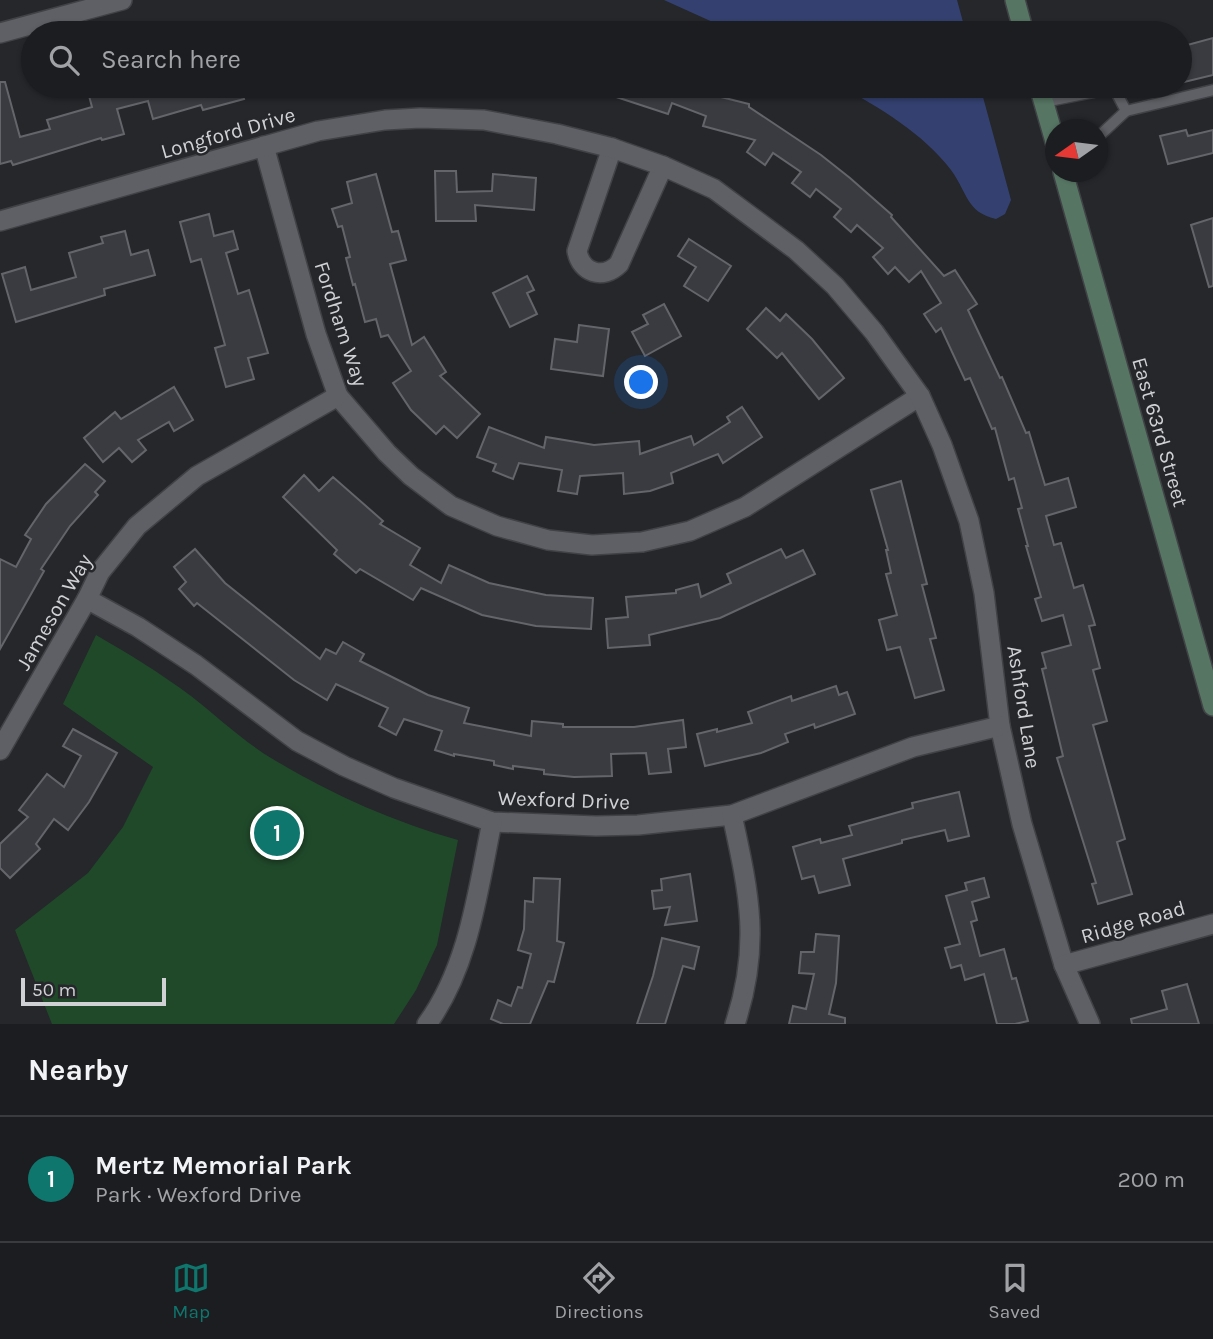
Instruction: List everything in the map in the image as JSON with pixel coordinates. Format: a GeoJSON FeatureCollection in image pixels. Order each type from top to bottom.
{"type":"FeatureCollection","features":[{"type":"Feature","properties":{"kind":"main road"},"geometry":{"type":"LineString","coordinates":[[1015,0],[1021,21]]}},
{"type":"Feature","properties":{"kind":"main road"},"geometry":{"type":"LineString","coordinates":[[1042,98],[1048,119]]}},
{"type":"Feature","properties":{"kind":"main road","name":"East 63rd Street"},"geometry":{"type":"LineString","coordinates":[[1066,182],[1213,706]]}},
{"type":"Feature","properties":{"kind":"street"},"geometry":{"type":"LineString","coordinates":[[44,21],[122,0]]}},
{"type":"Feature","properties":{"kind":"street"},"geometry":{"type":"LineString","coordinates":[[0,33],[21,27]]}},
{"type":"Feature","properties":{"kind":"street","name":"Longford Drive"},"geometry":{"type":"LineString","coordinates":[[0,221],[264,146],[349,125],[385,120],[484,120],[612,148],[663,166],[714,189],[796,250],[835,286],[859,313],[920,396]]}},
{"type":"Feature","properties":{"kind":"street","name":"Fordham Way"},"geometry":{"type":"LineString","coordinates":[[264,146],[316,334],[338,396],[387,453],[411,476],[451,506],[526,535],[592,545],[642,542],[711,523],[745,507],[920,396]]}},
{"type":"Feature","properties":{"kind":"street"},"geometry":{"type":"LineString","coordinates":[[612,148],[577,251],[582,264],[593,273],[607,272],[619,264],[663,166]]}},
{"type":"Feature","properties":{"kind":"street","name":"Jameson Way"},"geometry":{"type":"LineString","coordinates":[[0,750],[100,572],[137,526],[175,493],[222,461],[338,396]]}},
{"type":"Feature","properties":{"kind":"street","name":"Ashford Lane"},"geometry":{"type":"LineString","coordinates":[[920,396],[947,457],[969,521],[984,593],[1000,726],[1023,824],[1064,965],[1090,1024]]}},
{"type":"Feature","properties":{"kind":"street","name":"Wexford Drive"},"geometry":{"type":"LineString","coordinates":[[87,599],[138,627],[196,665],[297,741],[394,788],[492,822],[607,826],[732,815],[913,747],[1000,726]]}},
{"type":"Feature","properties":{"kind":"street"},"geometry":{"type":"LineString","coordinates":[[732,815],[750,903],[751,936],[749,964],[735,1024]]}},
{"type":"Feature","properties":{"kind":"street"},"geometry":{"type":"LineString","coordinates":[[427,1024],[436,1012],[458,964],[471,922],[492,822]]}},
{"type":"Feature","properties":{"kind":"street","name":"Ridge Road"},"geometry":{"type":"LineString","coordinates":[[1064,965],[1213,924]]}},
{"type":"Feature","properties":{"kind":"lane"},"geometry":{"type":"LineString","coordinates":[[1192,95],[1213,90]]}},
{"type":"Feature","properties":{"kind":"lane"},"geometry":{"type":"LineString","coordinates":[[1119,98],[1126,111]]}},
{"type":"Feature","properties":{"kind":"lane"},"geometry":{"type":"LineString","coordinates":[[1108,127],[1126,111],[1180,98]]}},
{"type":"Feature","properties":{"kind":"green space"},"geometry":{"type":"Polygon","coordinates":[[[96,635],[168,679],[276,761],[387,816],[458,840],[437,945],[416,990],[394,1024],[52,1024],[15,930],[88,873],[123,827],[153,767],[63,704],[96,635]]]}},
{"type":"Feature","properties":{"kind":"water"},"geometry":{"type":"Polygon","coordinates":[[[664,0],[957,0],[963,21],[710,21],[664,0]]]}},
{"type":"Feature","properties":{"kind":"water"},"geometry":{"type":"Polygon","coordinates":[[[861,98],[983,98],[1011,200],[1005,214],[996,219],[979,212],[940,157],[914,133],[861,98]]]}},
{"type":"Feature","properties":{"kind":"building"},"geometry":{"type":"Polygon","coordinates":[[[1213,38],[1213,75],[1192,80],[1192,44],[1213,38]]]}},
{"type":"Feature","properties":{"kind":"building"},"geometry":{"type":"Polygon","coordinates":[[[0,82],[5,82],[20,137],[50,129],[47,120],[92,107],[90,98],[244,99],[203,110],[201,105],[153,119],[148,101],[117,109],[124,134],[102,140],[101,138],[13,165],[11,161],[0,164],[0,82]]]}},
{"type":"Feature","properties":{"kind":"building"},"geometry":{"type":"Polygon","coordinates":[[[619,98],[725,98],[749,104],[749,107],[821,155],[892,215],[944,276],[955,270],[977,304],[968,310],[1000,378],[1002,377],[1026,433],[1029,432],[1045,485],[1068,478],[1076,507],[1046,516],[1054,545],[1061,543],[1074,588],[1083,585],[1095,625],[1089,626],[1100,668],[1093,670],[1107,721],[1093,725],[1125,839],[1117,842],[1132,894],[1098,904],[1092,884],[1096,883],[1057,758],[1063,756],[1042,669],[1046,668],[1042,653],[1071,645],[1063,615],[1042,621],[1035,599],[1041,597],[1018,509],[1022,508],[1014,478],[1009,480],[995,428],[992,429],[970,378],[965,380],[941,328],[936,332],[924,314],[941,303],[921,271],[909,282],[895,267],[888,274],[873,257],[883,248],[857,225],[851,232],[834,217],[841,209],[816,189],[810,197],[792,183],[801,172],[773,153],[765,165],[747,152],[755,140],[703,126],[706,116],[672,103],[668,114],[619,98]]]}},
{"type":"Feature","properties":{"kind":"building"},"geometry":{"type":"Polygon","coordinates":[[[1186,130],[1188,136],[1213,130],[1213,153],[1168,164],[1160,136],[1186,130]]]}},
{"type":"Feature","properties":{"kind":"building"},"geometry":{"type":"Polygon","coordinates":[[[435,171],[456,171],[457,192],[492,191],[493,174],[536,178],[534,210],[475,205],[476,221],[436,221],[435,171]]]}},
{"type":"Feature","properties":{"kind":"building"},"geometry":{"type":"Polygon","coordinates":[[[376,174],[392,232],[398,231],[406,260],[390,264],[412,345],[424,337],[446,372],[440,376],[480,414],[457,438],[444,426],[436,434],[411,410],[393,383],[411,371],[388,335],[381,337],[376,319],[365,322],[355,284],[353,285],[346,258],[350,257],[342,226],[338,227],[332,209],[352,203],[347,182],[376,174]]]}},
{"type":"Feature","properties":{"kind":"building"},"geometry":{"type":"Polygon","coordinates":[[[209,214],[214,236],[233,231],[238,249],[226,253],[238,294],[249,290],[268,353],[248,358],[254,379],[226,387],[215,348],[225,345],[201,259],[191,262],[180,222],[209,214]]]}},
{"type":"Feature","properties":{"kind":"building"},"geometry":{"type":"Polygon","coordinates":[[[1213,218],[1213,286],[1209,287],[1191,225],[1213,218]]]}},
{"type":"Feature","properties":{"kind":"building"},"geometry":{"type":"Polygon","coordinates":[[[125,231],[131,255],[148,250],[155,275],[104,289],[105,295],[16,322],[2,274],[25,267],[31,290],[76,277],[69,253],[103,243],[101,237],[125,231]]]}},
{"type":"Feature","properties":{"kind":"building"},"geometry":{"type":"Polygon","coordinates":[[[689,239],[731,266],[708,301],[684,286],[696,267],[678,256],[689,239]]]}},
{"type":"Feature","properties":{"kind":"building"},"geometry":{"type":"Polygon","coordinates":[[[527,276],[534,290],[527,293],[537,314],[510,327],[493,293],[527,276]]]}},
{"type":"Feature","properties":{"kind":"building"},"geometry":{"type":"Polygon","coordinates":[[[664,304],[681,336],[645,356],[632,332],[648,324],[643,315],[664,304]]]}},
{"type":"Feature","properties":{"kind":"building"},"geometry":{"type":"Polygon","coordinates":[[[766,308],[780,321],[786,314],[812,339],[844,378],[819,399],[782,353],[777,358],[747,329],[766,308]]]}},
{"type":"Feature","properties":{"kind":"building"},"geometry":{"type":"Polygon","coordinates":[[[579,325],[609,329],[603,376],[551,369],[555,339],[577,342],[579,325]]]}},
{"type":"Feature","properties":{"kind":"building"},"geometry":{"type":"Polygon","coordinates":[[[174,387],[193,420],[174,431],[169,422],[138,440],[146,450],[132,462],[119,448],[103,462],[84,438],[115,412],[121,419],[174,387]]]}},
{"type":"Feature","properties":{"kind":"building"},"geometry":{"type":"Polygon","coordinates":[[[742,407],[762,437],[723,463],[718,454],[671,473],[673,483],[650,491],[624,494],[623,473],[580,476],[577,494],[558,491],[562,470],[519,463],[513,479],[493,471],[496,464],[477,457],[489,427],[544,448],[546,437],[594,445],[639,441],[640,454],[691,436],[694,445],[730,422],[727,417],[742,407]]]}},
{"type":"Feature","properties":{"kind":"building"},"geometry":{"type":"Polygon","coordinates":[[[85,464],[105,481],[95,492],[98,495],[70,526],[41,569],[44,571],[0,649],[0,559],[16,567],[31,539],[25,535],[46,504],[85,464]]]}},
{"type":"Feature","properties":{"kind":"building"},"geometry":{"type":"Polygon","coordinates":[[[304,475],[319,491],[333,477],[383,521],[380,524],[420,548],[410,565],[441,583],[449,565],[489,583],[546,595],[593,598],[591,629],[536,626],[482,615],[421,588],[413,600],[360,569],[356,573],[334,554],[337,550],[283,497],[304,475]]]}},
{"type":"Feature","properties":{"kind":"building"},"geometry":{"type":"Polygon","coordinates":[[[901,481],[927,584],[922,585],[936,638],[930,639],[944,690],[915,698],[900,647],[887,650],[879,620],[897,615],[886,574],[891,573],[888,550],[871,490],[901,481]]]}},
{"type":"Feature","properties":{"kind":"building"},"geometry":{"type":"Polygon","coordinates":[[[195,549],[225,583],[320,659],[326,649],[336,654],[343,642],[364,654],[360,661],[428,695],[469,708],[464,723],[531,736],[532,721],[563,724],[563,727],[634,727],[683,720],[686,747],[668,749],[671,772],[649,774],[646,753],[611,754],[612,776],[574,777],[544,774],[544,770],[513,766],[513,769],[494,765],[494,761],[454,756],[435,750],[442,731],[404,719],[396,735],[379,726],[388,708],[336,684],[327,700],[294,680],[197,603],[194,606],[179,589],[186,582],[174,567],[195,549]]]}},
{"type":"Feature","properties":{"kind":"building"},"geometry":{"type":"Polygon","coordinates":[[[781,549],[786,558],[803,550],[815,574],[720,618],[649,635],[650,645],[608,648],[606,619],[628,617],[626,597],[676,593],[676,590],[698,584],[701,597],[731,583],[727,574],[781,549]]]}},
{"type":"Feature","properties":{"kind":"building"},"geometry":{"type":"Polygon","coordinates":[[[836,686],[839,695],[847,692],[855,714],[815,728],[814,724],[785,734],[788,742],[761,753],[705,766],[697,734],[752,723],[748,712],[791,696],[792,701],[836,686]]]}},
{"type":"Feature","properties":{"kind":"building"},"geometry":{"type":"Polygon","coordinates":[[[73,729],[117,753],[89,802],[68,830],[54,819],[36,844],[40,849],[10,878],[0,868],[0,844],[28,817],[19,810],[47,774],[64,787],[81,756],[63,746],[73,729]]]}},
{"type":"Feature","properties":{"kind":"building"},"geometry":{"type":"Polygon","coordinates":[[[959,792],[969,836],[948,841],[945,830],[902,840],[902,843],[843,859],[850,885],[819,893],[814,876],[802,879],[793,847],[820,839],[821,843],[852,835],[849,826],[913,808],[912,803],[959,792]]]}},
{"type":"Feature","properties":{"kind":"building"},"geometry":{"type":"Polygon","coordinates":[[[690,874],[697,921],[665,925],[670,907],[654,909],[652,891],[662,890],[661,879],[690,874]]]}},
{"type":"Feature","properties":{"kind":"building"},"geometry":{"type":"Polygon","coordinates":[[[534,878],[560,879],[557,941],[564,943],[554,982],[548,981],[530,1024],[503,1024],[491,1019],[498,1000],[511,1006],[518,987],[522,988],[531,954],[518,950],[524,929],[525,901],[533,902],[534,878]]]}},
{"type":"Feature","properties":{"kind":"building"},"geometry":{"type":"Polygon","coordinates":[[[984,878],[989,897],[972,902],[977,920],[971,922],[980,956],[1004,949],[1012,979],[1016,978],[1028,1021],[997,1024],[984,974],[965,980],[961,965],[951,968],[945,948],[960,944],[946,896],[967,890],[965,883],[984,878]]]}},
{"type":"Feature","properties":{"kind":"building"},"geometry":{"type":"Polygon","coordinates":[[[816,934],[839,936],[836,983],[829,1014],[845,1018],[845,1024],[789,1024],[793,1006],[806,1009],[814,974],[799,973],[801,952],[814,952],[816,934]]]}},
{"type":"Feature","properties":{"kind":"building"},"geometry":{"type":"Polygon","coordinates":[[[662,938],[699,947],[694,969],[683,966],[665,1024],[637,1024],[653,976],[662,938]]]}},
{"type":"Feature","properties":{"kind":"building"},"geometry":{"type":"Polygon","coordinates":[[[1187,984],[1199,1024],[1132,1024],[1131,1019],[1167,1009],[1162,991],[1187,984]]]}},
{"type":"Feature","properties":{"kind":"place","name":"Mertz Memorial Park"},"geometry":{"type":"Point","coordinates":[277,833]}}]}
